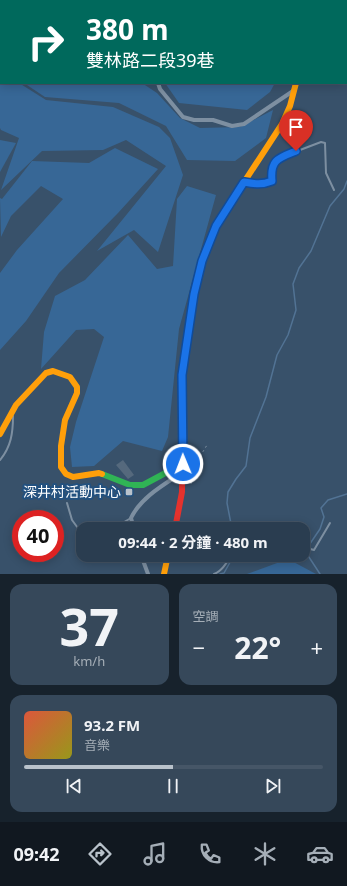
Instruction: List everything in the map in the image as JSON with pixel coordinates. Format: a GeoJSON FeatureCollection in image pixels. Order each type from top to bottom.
{"type":"FeatureCollection","features":[{"type":"Feature","properties":{"kind":"street"},"geometry":{"type":"LineString","coordinates":[[158,84],[160,89],[183,117],[194,120],[213,120],[232,126],[244,124],[293,91]]}},
{"type":"Feature","properties":{"kind":"street"},"geometry":{"type":"LineString","coordinates":[[176,522],[182,492],[183,472],[182,375],[194,294],[202,261],[216,226],[280,128],[290,106],[296,84]]}},
{"type":"Feature","properties":{"kind":"street"},"geometry":{"type":"LineString","coordinates":[[0,434],[13,411],[27,392],[46,373],[53,372],[70,377],[77,387],[77,393],[65,420],[61,446],[61,467],[66,474],[73,477],[99,473],[130,485],[143,485],[171,470],[183,456]]}},
{"type":"Feature","properties":{"kind":"street"},"geometry":{"type":"LineString","coordinates":[[133,522],[132,518],[142,503],[157,489],[183,472]]}},
{"type":"Feature","properties":{"kind":"street"},"geometry":{"type":"LineString","coordinates":[[144,562],[148,574]]}},
{"type":"Feature","properties":{"kind":"street"},"geometry":{"type":"LineString","coordinates":[[164,574],[167,562]]}},
{"type":"Feature","properties":{"kind":"lane"},"geometry":{"type":"LineString","coordinates":[[244,182],[260,185],[271,182],[272,168],[279,158],[320,142],[325,143],[326,173],[334,190]]}},
{"type":"Feature","properties":{"kind":"lane"},"geometry":{"type":"LineString","coordinates":[[0,460],[7,452],[13,432],[13,411]]}},
{"type":"Feature","properties":{"kind":"lane"},"geometry":{"type":"LineString","coordinates":[[67,503],[72,520],[76,525]]}},
{"type":"Feature","properties":{"kind":"lane"},"geometry":{"type":"LineString","coordinates":[[125,522],[132,518]]}},
{"type":"Feature","properties":{"kind":"lane"},"geometry":{"type":"LineString","coordinates":[[310,549],[314,550],[330,523]]}},
{"type":"Feature","properties":{"kind":"lane"},"geometry":{"type":"LineString","coordinates":[[214,574],[221,572],[227,562]]}},
{"type":"Feature","properties":{"kind":"path"},"geometry":{"type":"LineString","coordinates":[[191,484],[193,468],[206,445]]}},
{"type":"Feature","properties":{"kind":"shaded area"},"geometry":{"type":"Polygon","coordinates":[[[0,84],[21,84],[46,100],[113,107],[159,127],[170,138],[183,175],[158,252],[134,230],[97,251],[166,166],[126,140],[103,150],[42,151],[1,190],[19,138],[1,130],[0,84]]]}},
{"type":"Feature","properties":{"kind":"shaded area"},"geometry":{"type":"Polygon","coordinates":[[[26,84],[144,84],[157,93],[180,118],[200,128],[240,127],[273,110],[266,138],[235,161],[187,160],[166,126],[119,103],[45,97],[26,84]]]}},
{"type":"Feature","properties":{"kind":"shaded area"},"geometry":{"type":"Polygon","coordinates":[[[166,84],[274,84],[270,92],[247,110],[179,103],[166,84]]]}},
{"type":"Feature","properties":{"kind":"shaded area"},"geometry":{"type":"Polygon","coordinates":[[[0,140],[16,143],[0,172],[0,140]]]}},
{"type":"Feature","properties":{"kind":"shaded area"},"geometry":{"type":"Polygon","coordinates":[[[115,148],[158,169],[118,213],[59,273],[26,321],[0,350],[0,273],[17,250],[63,199],[41,186],[11,216],[1,237],[0,198],[2,199],[32,161],[89,163],[115,148]]]}},
{"type":"Feature","properties":{"kind":"shaded area"},"geometry":{"type":"Polygon","coordinates":[[[187,186],[216,195],[179,329],[168,437],[162,451],[123,441],[94,466],[72,467],[70,447],[76,422],[104,337],[94,329],[76,330],[41,369],[44,332],[55,296],[85,280],[128,235],[157,269],[173,266],[177,199],[187,186]]]}},
{"type":"Feature","properties":{"kind":"shaded area"},"geometry":{"type":"Polygon","coordinates":[[[280,562],[294,562],[316,574],[247,574],[280,562]]]}},
{"type":"Feature","properties":{"kind":"building"},"geometry":{"type":"Polygon","coordinates":[[[123,460],[134,475],[128,479],[116,465],[123,460]]]}},
{"type":"Feature","properties":{"kind":"waterway"},"geometry":{"type":"LineString","coordinates":[[231,522],[227,503],[228,492],[246,466],[250,438],[266,397],[277,355],[288,335],[296,310],[293,284],[299,268],[311,251],[330,206],[344,189],[347,181]]}},
{"type":"Feature","properties":{"kind":"waterway"},"geometry":{"type":"LineString","coordinates":[[310,544],[320,529],[324,517],[321,508],[328,500],[347,494]]}},
{"type":"Feature","properties":{"kind":"waterway"},"geometry":{"type":"LineString","coordinates":[[310,559],[320,574]]}},
{"type":"Feature","properties":{"kind":"waterway"},"geometry":{"type":"LineString","coordinates":[[220,574],[224,573],[230,562]]}},
{"type":"Feature","properties":{"kind":"traffic: fast"},"geometry":{"type":"LineString","coordinates":[[102,474],[130,485],[143,485],[171,470],[183,456]]}},
{"type":"Feature","properties":{"kind":"traffic: slow"},"geometry":{"type":"LineString","coordinates":[[222,216],[282,124],[290,106],[296,84]]}},
{"type":"Feature","properties":{"kind":"traffic: slow"},"geometry":{"type":"LineString","coordinates":[[0,434],[16,405],[46,373],[53,371],[70,377],[77,387],[77,393],[65,420],[61,446],[61,467],[66,474],[73,477],[99,473],[102,474]]}},
{"type":"Feature","properties":{"kind":"traffic: slow"},"geometry":{"type":"LineString","coordinates":[[164,574],[167,562]]}},
{"type":"Feature","properties":{"kind":"traffic: jam"},"geometry":{"type":"LineString","coordinates":[[176,522],[182,492],[183,375],[194,294],[202,261],[222,216]]}},
{"type":"Feature","properties":{"kind":"place","name":"深井村活動中心"},"geometry":{"type":"Point","coordinates":[129,492]}},
{"type":"Feature","properties":{"kind":"route"},"geometry":{"type":"LineString","coordinates":[[183,464],[182,375],[194,294],[202,261],[216,226],[226,208],[244,182],[260,185],[271,182],[272,168],[275,162],[279,158],[296,151]]}}]}
